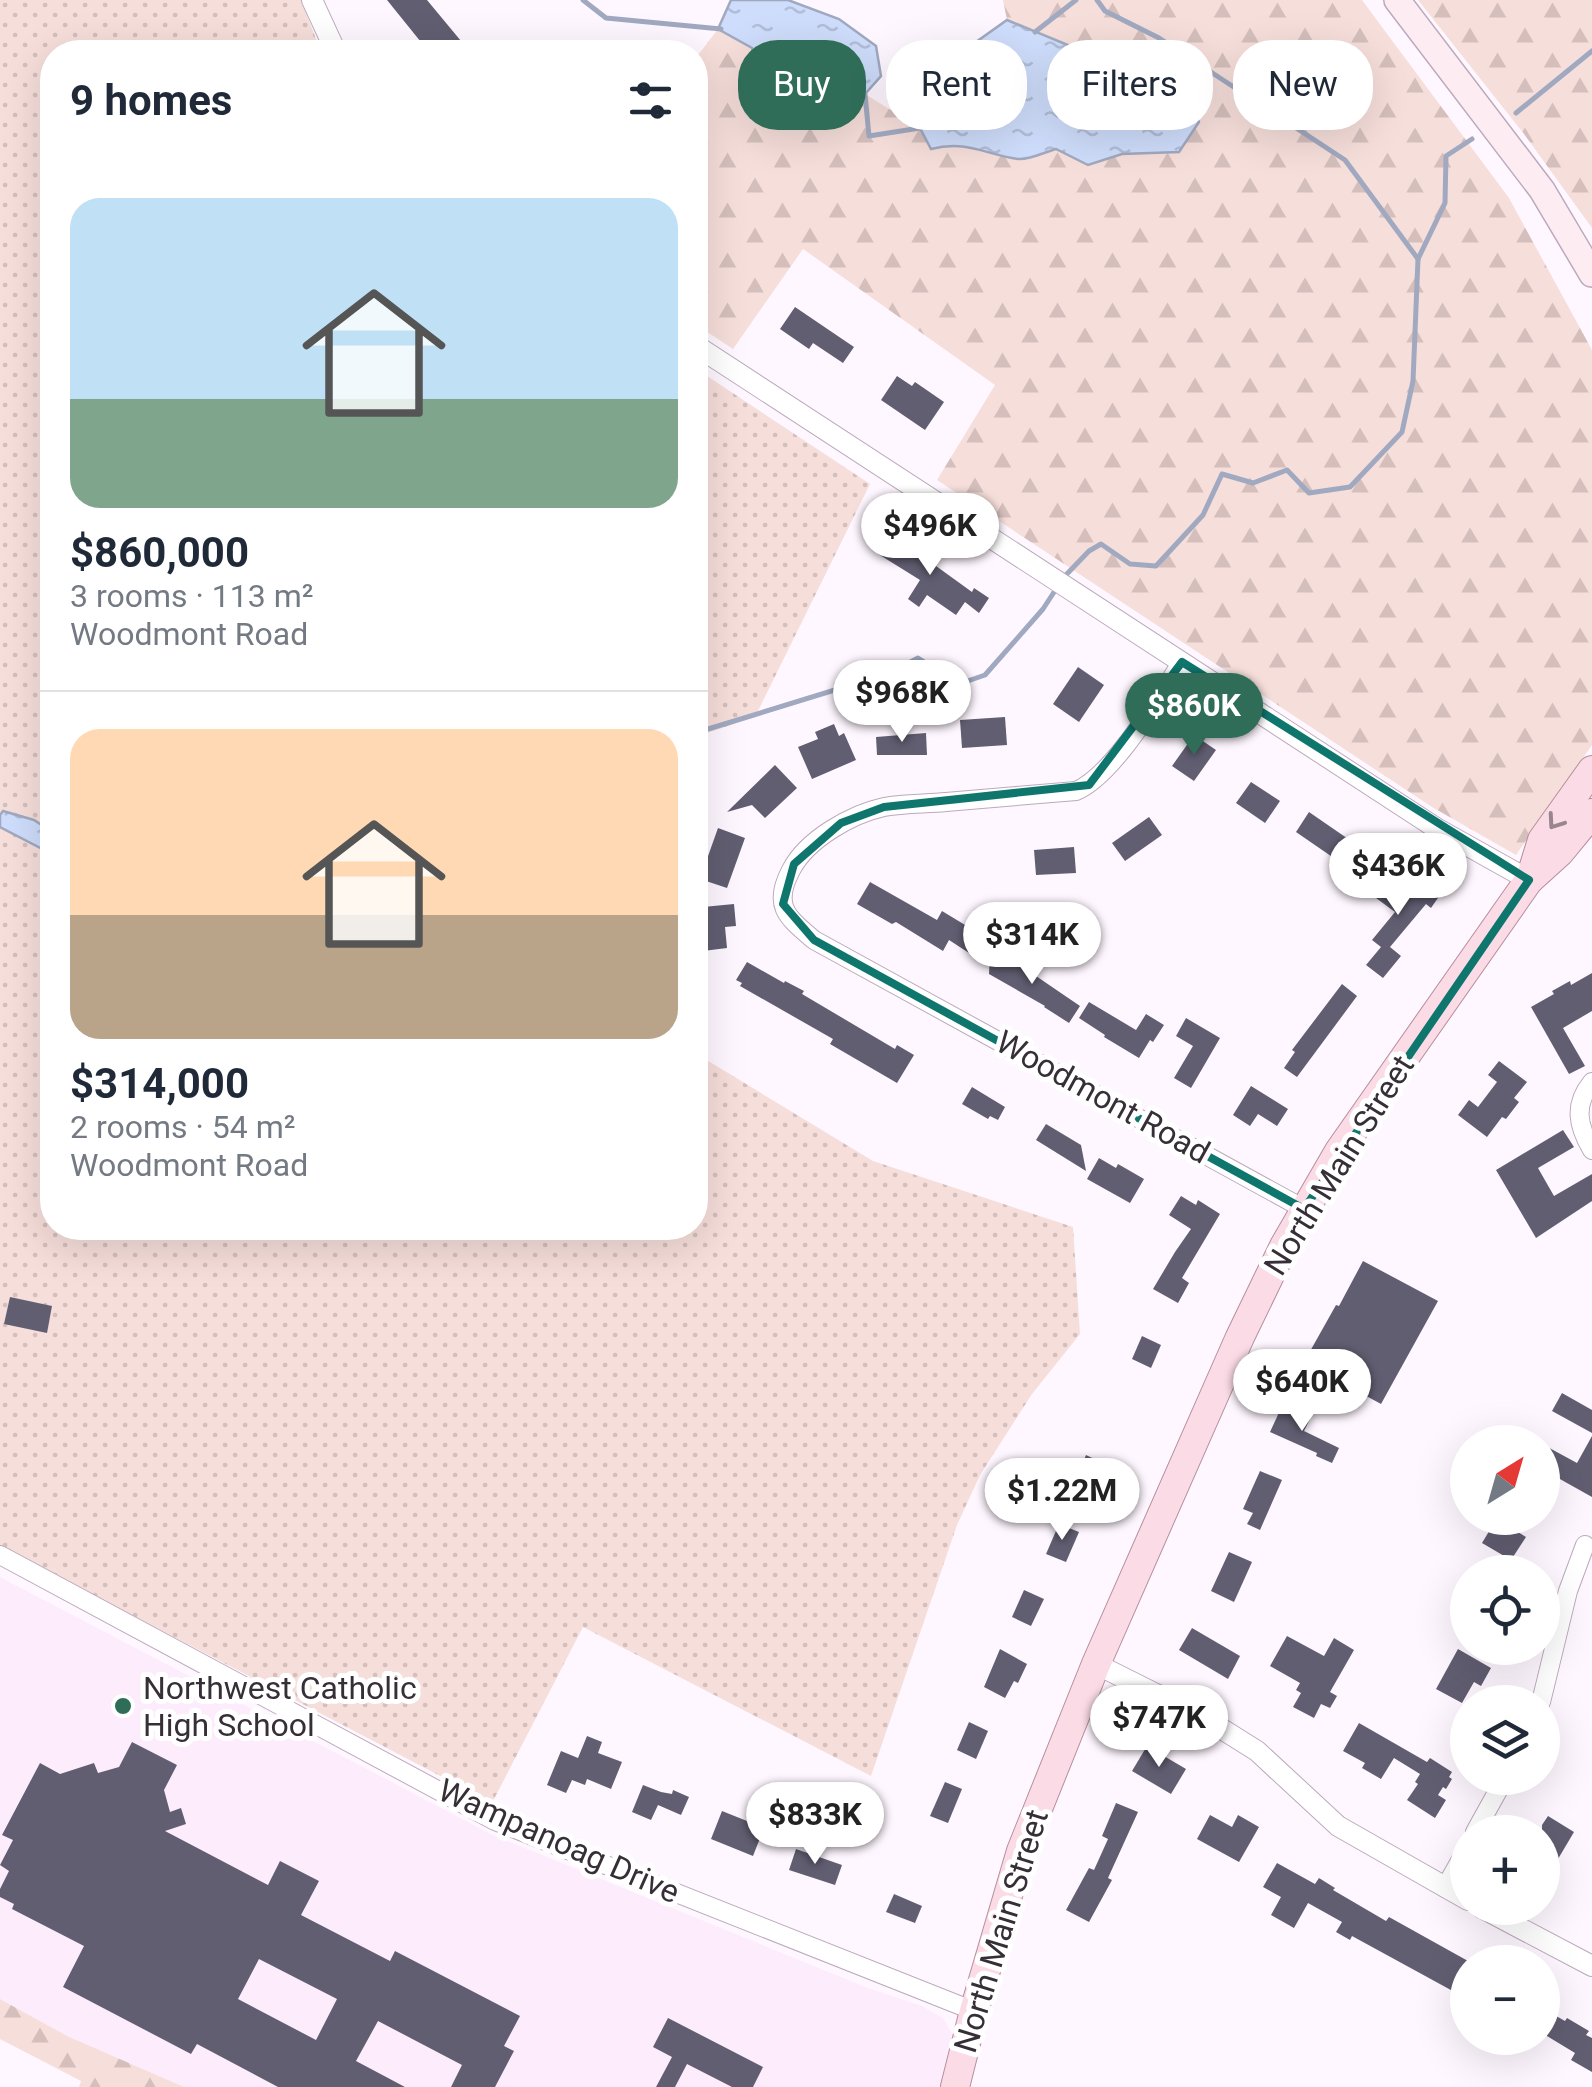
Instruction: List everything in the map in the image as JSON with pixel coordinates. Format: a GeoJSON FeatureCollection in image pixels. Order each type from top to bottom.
{"type":"FeatureCollection","features":[{"type":"Feature","properties":{"kind":"main road"},"geometry":{"type":"LineString","coordinates":[[1397,0],[1542,190],[1592,274]]}},
{"type":"Feature","properties":{"kind":"main road","name":"North Main Street"},"geometry":{"type":"LineString","coordinates":[[1529,880],[1542,840],[1592,770]]}},
{"type":"Feature","properties":{"kind":"main road","name":"North Main Street"},"geometry":{"type":"LineString","coordinates":[[954,2087],[1020,1851],[1096,1664],[1240,1337],[1304,1209],[1368,1108],[1529,880],[1560,852],[1592,813]]}},
{"type":"Feature","properties":{"kind":"street"},"geometry":{"type":"LineString","coordinates":[[312,0],[330,40]]}},
{"type":"Feature","properties":{"kind":"street"},"geometry":{"type":"LineString","coordinates":[[708,353],[1436,828],[1529,880]]}},
{"type":"Feature","properties":{"kind":"street","name":"Woodmont Road"},"geometry":{"type":"LineString","coordinates":[[1182,662],[1114,762],[1089,786],[1076,791],[884,808],[841,822],[794,864],[784,884],[783,904],[788,918],[814,940],[1304,1209]]}},
{"type":"Feature","properties":{"kind":"street"},"geometry":{"type":"LineString","coordinates":[[1592,1082],[1578,1108],[1581,1132],[1592,1150]]}},
{"type":"Feature","properties":{"kind":"street"},"geometry":{"type":"LineString","coordinates":[[1545,1685],[1568,1591],[1585,1545]]}},
{"type":"Feature","properties":{"kind":"street","name":"Wampanoag Drive"},"geometry":{"type":"LineString","coordinates":[[0,1555],[495,1821],[974,2012]]}},
{"type":"Feature","properties":{"kind":"street"},"geometry":{"type":"LineString","coordinates":[[1096,1664],[1257,1751],[1338,1826],[1450,1891]]}},
{"type":"Feature","properties":{"kind":"street"},"geometry":{"type":"LineString","coordinates":[[1445,1888],[1450,1879]]}},
{"type":"Feature","properties":{"kind":"street"},"geometry":{"type":"LineString","coordinates":[[1514,1925],[1592,1966]]}},
{"type":"Feature","properties":{"kind":"highlighted area"},"geometry":{"type":"Polygon","coordinates":[[[1182,662],[1529,880],[1304,1209],[814,940],[783,904],[794,864],[841,823],[884,807],[1089,785],[1182,662]]]}},
{"type":"Feature","properties":{"kind":"shaded area","name":"Northwest Catholic High School"},"geometry":{"type":"Polygon","coordinates":[[[0,1577],[491,1834],[868,1988],[922,2006],[943,2018],[952,2034],[940,2087],[184,2087],[66,2036],[0,1999],[0,1577]]]}},
{"type":"Feature","properties":{"kind":"green space"},"geometry":{"type":"Polygon","coordinates":[[[0,0],[301,0],[316,40],[40,40],[40,1240],[708,1240],[708,1061],[873,1161],[1073,1227],[1080,1334],[1032,1394],[980,1475],[957,1525],[871,1776],[583,1627],[492,1803],[0,1546],[0,0]]]}},
{"type":"Feature","properties":{"kind":"green space"},"geometry":{"type":"Polygon","coordinates":[[[1003,0],[1362,0],[1509,198],[1592,350],[1592,745],[1516,855],[1432,807],[937,480],[995,385],[803,249],[733,349],[708,333],[708,42],[718,29],[738,41],[738,130],[866,130],[866,95],[886,107],[886,130],[921,130],[931,149],[966,147],[1018,159],[1056,149],[1088,165],[1122,154],[1179,152],[1156,130],[1213,130],[1213,40],[1053,40],[1007,20],[1003,0]]]}},
{"type":"Feature","properties":{"kind":"green space"},"geometry":{"type":"Polygon","coordinates":[[[1418,0],[1592,0],[1592,228],[1524,134],[1418,0]]]}},
{"type":"Feature","properties":{"kind":"green space"},"geometry":{"type":"Polygon","coordinates":[[[708,377],[870,484],[755,717],[708,733],[708,377]]]}},
{"type":"Feature","properties":{"kind":"green space"},"geometry":{"type":"Polygon","coordinates":[[[0,1999],[67,2036],[184,2087],[79,2087],[81,2081],[0,2039],[0,1999]]]}},
{"type":"Feature","properties":{"kind":"water"},"geometry":{"type":"Polygon","coordinates":[[[731,0],[788,0],[839,19],[876,46],[881,76],[866,93],[866,40],[738,40],[718,29],[731,0]]]}},
{"type":"Feature","properties":{"kind":"water"},"geometry":{"type":"Polygon","coordinates":[[[1007,20],[1055,40],[1047,40],[1047,130],[1194,130],[1179,152],[1122,154],[1088,165],[1056,149],[1018,159],[965,147],[931,149],[921,130],[1027,130],[1027,40],[979,40],[1007,20]]]}},
{"type":"Feature","properties":{"kind":"water"},"geometry":{"type":"Polygon","coordinates":[[[3,811],[40,824],[40,848],[0,827],[3,811]]]}},
{"type":"Feature","properties":{"kind":"building"},"geometry":{"type":"Polygon","coordinates":[[[387,0],[427,0],[460,40],[419,40],[387,0]]]}},
{"type":"Feature","properties":{"kind":"building"},"geometry":{"type":"Polygon","coordinates":[[[795,307],[854,347],[843,363],[813,343],[809,349],[780,329],[795,307]]]}},
{"type":"Feature","properties":{"kind":"building"},"geometry":{"type":"Polygon","coordinates":[[[897,376],[912,386],[915,382],[944,402],[925,430],[881,400],[897,376]]]}},
{"type":"Feature","properties":{"kind":"building"},"geometry":{"type":"Polygon","coordinates":[[[889,532],[972,592],[974,588],[989,598],[979,613],[965,602],[956,615],[927,595],[919,607],[908,599],[920,580],[875,552],[889,532]]]}},
{"type":"Feature","properties":{"kind":"building"},"geometry":{"type":"Polygon","coordinates":[[[1078,667],[1104,685],[1079,722],[1053,704],[1078,667]]]}},
{"type":"Feature","properties":{"kind":"building"},"geometry":{"type":"Polygon","coordinates":[[[1005,717],[1007,745],[962,748],[960,720],[1005,717]]]}},
{"type":"Feature","properties":{"kind":"building"},"geometry":{"type":"Polygon","coordinates":[[[834,724],[839,736],[844,733],[856,760],[812,779],[798,747],[818,739],[815,732],[834,724]]]}},
{"type":"Feature","properties":{"kind":"building"},"geometry":{"type":"Polygon","coordinates":[[[926,733],[927,755],[877,755],[876,737],[926,733]]]}},
{"type":"Feature","properties":{"kind":"building"},"geometry":{"type":"Polygon","coordinates":[[[1194,735],[1216,750],[1194,781],[1172,766],[1194,735]]]}},
{"type":"Feature","properties":{"kind":"building"},"geometry":{"type":"Polygon","coordinates":[[[775,765],[797,788],[765,818],[752,805],[727,812],[775,765]]]}},
{"type":"Feature","properties":{"kind":"building"},"geometry":{"type":"Polygon","coordinates":[[[1251,782],[1280,801],[1265,823],[1236,803],[1251,782]]]}},
{"type":"Feature","properties":{"kind":"building"},"geometry":{"type":"Polygon","coordinates":[[[1309,812],[1354,843],[1341,863],[1296,832],[1309,812]]]}},
{"type":"Feature","properties":{"kind":"building"},"geometry":{"type":"Polygon","coordinates":[[[1149,817],[1162,835],[1125,861],[1112,843],[1149,817]]]}},
{"type":"Feature","properties":{"kind":"building"},"geometry":{"type":"Polygon","coordinates":[[[718,828],[745,838],[727,888],[708,882],[708,856],[718,828]]]}},
{"type":"Feature","properties":{"kind":"building"},"geometry":{"type":"Polygon","coordinates":[[[1074,847],[1076,873],[1036,875],[1034,850],[1074,847]]]}},
{"type":"Feature","properties":{"kind":"building"},"geometry":{"type":"Polygon","coordinates":[[[1392,871],[1421,892],[1425,885],[1440,895],[1431,908],[1426,904],[1390,947],[1401,956],[1383,978],[1366,965],[1381,947],[1372,940],[1395,912],[1376,898],[1392,871]]]}},
{"type":"Feature","properties":{"kind":"building"},"geometry":{"type":"Polygon","coordinates":[[[870,882],[937,920],[942,911],[980,934],[969,953],[949,940],[943,951],[857,904],[870,882]]]}},
{"type":"Feature","properties":{"kind":"building"},"geometry":{"type":"Polygon","coordinates":[[[734,904],[736,926],[725,927],[727,948],[708,950],[708,907],[734,904]]]}},
{"type":"Feature","properties":{"kind":"building"},"geometry":{"type":"Polygon","coordinates":[[[990,950],[1080,1006],[1069,1023],[989,974],[990,950]]]}},
{"type":"Feature","properties":{"kind":"building"},"geometry":{"type":"Polygon","coordinates":[[[747,962],[804,991],[802,994],[895,1049],[897,1045],[914,1055],[897,1083],[830,1044],[833,1039],[740,986],[742,983],[736,980],[747,962]]]}},
{"type":"Feature","properties":{"kind":"building"},"geometry":{"type":"Polygon","coordinates":[[[1592,973],[1592,1011],[1563,1028],[1585,1066],[1569,1074],[1531,1007],[1554,994],[1552,991],[1592,973]]]}},
{"type":"Feature","properties":{"kind":"building"},"geometry":{"type":"Polygon","coordinates":[[[1342,984],[1357,996],[1297,1077],[1284,1068],[1295,1052],[1292,1050],[1342,984]]]}},
{"type":"Feature","properties":{"kind":"building"},"geometry":{"type":"Polygon","coordinates":[[[1089,1002],[1136,1030],[1146,1014],[1164,1025],[1139,1058],[1079,1018],[1089,1002]]]}},
{"type":"Feature","properties":{"kind":"building"},"geometry":{"type":"Polygon","coordinates":[[[1186,1018],[1220,1038],[1191,1088],[1174,1078],[1193,1046],[1176,1036],[1186,1018]]]}},
{"type":"Feature","properties":{"kind":"building"},"geometry":{"type":"Polygon","coordinates":[[[1499,1061],[1527,1082],[1514,1098],[1519,1102],[1487,1137],[1458,1115],[1469,1100],[1478,1107],[1497,1082],[1488,1075],[1499,1061]]]}},
{"type":"Feature","properties":{"kind":"building"},"geometry":{"type":"Polygon","coordinates":[[[1251,1086],[1288,1109],[1277,1126],[1258,1114],[1250,1126],[1233,1115],[1251,1086]]]}},
{"type":"Feature","properties":{"kind":"building"},"geometry":{"type":"Polygon","coordinates":[[[972,1087],[1005,1107],[998,1120],[990,1116],[988,1119],[962,1104],[972,1087]]]}},
{"type":"Feature","properties":{"kind":"building"},"geometry":{"type":"Polygon","coordinates":[[[1046,1124],[1081,1145],[1086,1171],[1036,1140],[1046,1124]]]}},
{"type":"Feature","properties":{"kind":"building"},"geometry":{"type":"Polygon","coordinates":[[[1563,1130],[1574,1147],[1538,1168],[1554,1196],[1592,1174],[1592,1201],[1536,1238],[1496,1170],[1563,1130]]]}},
{"type":"Feature","properties":{"kind":"building"},"geometry":{"type":"Polygon","coordinates":[[[1099,1158],[1144,1179],[1130,1203],[1087,1179],[1099,1158]]]}},
{"type":"Feature","properties":{"kind":"building"},"geometry":{"type":"Polygon","coordinates":[[[1181,1196],[1196,1205],[1198,1200],[1220,1214],[1182,1278],[1189,1283],[1178,1303],[1153,1289],[1191,1229],[1169,1215],[1181,1196]]]}},
{"type":"Feature","properties":{"kind":"building"},"geometry":{"type":"Polygon","coordinates":[[[1363,1261],[1438,1301],[1381,1404],[1304,1362],[1363,1261]]]}},
{"type":"Feature","properties":{"kind":"building"},"geometry":{"type":"Polygon","coordinates":[[[10,1297],[52,1306],[47,1333],[4,1324],[10,1297]]]}},
{"type":"Feature","properties":{"kind":"building"},"geometry":{"type":"Polygon","coordinates":[[[1142,1336],[1161,1345],[1151,1368],[1132,1359],[1142,1336]]]}},
{"type":"Feature","properties":{"kind":"building"},"geometry":{"type":"Polygon","coordinates":[[[1562,1393],[1592,1410],[1592,1433],[1552,1411],[1562,1393]]]}},
{"type":"Feature","properties":{"kind":"building"},"geometry":{"type":"Polygon","coordinates":[[[1282,1406],[1310,1419],[1304,1431],[1339,1448],[1332,1463],[1270,1432],[1282,1406]]]}},
{"type":"Feature","properties":{"kind":"building"},"geometry":{"type":"Polygon","coordinates":[[[1592,1436],[1592,1497],[1560,1479],[1560,1454],[1577,1463],[1592,1436]]]}},
{"type":"Feature","properties":{"kind":"building"},"geometry":{"type":"Polygon","coordinates":[[[1086,1455],[1111,1467],[1102,1486],[1098,1484],[1093,1494],[1074,1485],[1086,1455]]]}},
{"type":"Feature","properties":{"kind":"building"},"geometry":{"type":"Polygon","coordinates":[[[1260,1471],[1282,1480],[1260,1530],[1247,1524],[1253,1513],[1243,1509],[1260,1471]]]}},
{"type":"Feature","properties":{"kind":"building"},"geometry":{"type":"Polygon","coordinates":[[[1059,1524],[1079,1532],[1066,1562],[1046,1554],[1059,1524]]]}},
{"type":"Feature","properties":{"kind":"building"},"geometry":{"type":"Polygon","coordinates":[[[1487,1535],[1526,1537],[1514,1555],[1502,1555],[1482,1543],[1487,1535]]]}},
{"type":"Feature","properties":{"kind":"building"},"geometry":{"type":"Polygon","coordinates":[[[1229,1552],[1252,1562],[1234,1602],[1211,1591],[1229,1552]]]}},
{"type":"Feature","properties":{"kind":"building"},"geometry":{"type":"Polygon","coordinates":[[[1024,1590],[1044,1599],[1031,1626],[1012,1617],[1024,1590]]]}},
{"type":"Feature","properties":{"kind":"building"},"geometry":{"type":"Polygon","coordinates":[[[1192,1628],[1240,1656],[1228,1679],[1179,1650],[1192,1628]]]}},
{"type":"Feature","properties":{"kind":"building"},"geometry":{"type":"Polygon","coordinates":[[[1287,1636],[1324,1656],[1334,1638],[1354,1650],[1330,1692],[1337,1696],[1330,1708],[1321,1704],[1314,1718],[1293,1707],[1301,1693],[1296,1690],[1300,1683],[1270,1666],[1287,1636]]]}},
{"type":"Feature","properties":{"kind":"building"},"geometry":{"type":"Polygon","coordinates":[[[1000,1649],[1027,1664],[1005,1698],[984,1687],[1000,1649]]]}},
{"type":"Feature","properties":{"kind":"building"},"geometry":{"type":"Polygon","coordinates":[[[1450,1664],[1491,1668],[1482,1685],[1450,1685],[1450,1697],[1436,1689],[1450,1664]]]}},
{"type":"Feature","properties":{"kind":"building"},"geometry":{"type":"Polygon","coordinates":[[[969,1722],[988,1731],[976,1759],[957,1750],[969,1722]]]}},
{"type":"Feature","properties":{"kind":"building"},"geometry":{"type":"Polygon","coordinates":[[[1359,1723],[1450,1771],[1450,1782],[1438,1795],[1446,1800],[1435,1818],[1407,1800],[1420,1774],[1394,1758],[1381,1779],[1362,1768],[1365,1763],[1343,1751],[1359,1723]]]}},
{"type":"Feature","properties":{"kind":"building"},"geometry":{"type":"Polygon","coordinates":[[[587,1736],[602,1742],[598,1753],[622,1762],[611,1789],[587,1779],[585,1785],[572,1780],[566,1793],[547,1785],[561,1751],[578,1758],[587,1736]]]}},
{"type":"Feature","properties":{"kind":"building"},"geometry":{"type":"Polygon","coordinates":[[[132,1742],[177,1765],[164,1790],[170,1812],[181,1808],[186,1824],[165,1831],[268,1885],[280,1861],[319,1881],[301,1915],[390,1961],[395,1951],[520,2016],[504,2046],[514,2051],[495,2087],[451,2087],[462,2065],[378,2021],[356,2061],[405,2087],[278,2087],[197,2044],[191,2054],[63,1987],[84,1946],[12,1909],[14,1904],[0,1897],[9,1871],[0,1865],[13,1840],[2,1835],[40,1763],[60,1774],[94,1763],[98,1773],[119,1767],[132,1742]],[[259,1959],[238,1999],[316,2040],[337,1999],[259,1959]]]}},
{"type":"Feature","properties":{"kind":"building"},"geometry":{"type":"Polygon","coordinates":[[[1147,1746],[1186,1769],[1171,1794],[1132,1771],[1147,1746]]]}},
{"type":"Feature","properties":{"kind":"building"},"geometry":{"type":"Polygon","coordinates":[[[945,1782],[962,1789],[948,1823],[930,1816],[945,1782]]]}},
{"type":"Feature","properties":{"kind":"building"},"geometry":{"type":"Polygon","coordinates":[[[643,1785],[689,1797],[681,1815],[658,1805],[651,1820],[632,1812],[643,1785]]]}},
{"type":"Feature","properties":{"kind":"building"},"geometry":{"type":"Polygon","coordinates":[[[1116,1803],[1138,1812],[1108,1878],[1112,1880],[1089,1922],[1066,1910],[1089,1868],[1094,1870],[1108,1839],[1102,1836],[1116,1803]]]}},
{"type":"Feature","properties":{"kind":"building"},"geometry":{"type":"Polygon","coordinates":[[[722,1811],[762,1827],[753,1856],[711,1839],[722,1811]]]}},
{"type":"Feature","properties":{"kind":"building"},"geometry":{"type":"Polygon","coordinates":[[[1210,1815],[1232,1827],[1238,1815],[1259,1827],[1239,1862],[1197,1839],[1210,1815]]]}},
{"type":"Feature","properties":{"kind":"building"},"geometry":{"type":"Polygon","coordinates":[[[1560,1823],[1574,1832],[1560,1856],[1560,1823]]]}},
{"type":"Feature","properties":{"kind":"building"},"geometry":{"type":"Polygon","coordinates":[[[796,1849],[842,1865],[835,1885],[789,1870],[796,1849]]]}},
{"type":"Feature","properties":{"kind":"building"},"geometry":{"type":"Polygon","coordinates":[[[1277,1863],[1315,1884],[1319,1878],[1386,1921],[1389,1917],[1450,1951],[1450,1990],[1352,1936],[1350,1940],[1336,1932],[1342,1922],[1308,1903],[1294,1928],[1271,1915],[1281,1897],[1263,1887],[1277,1863]]]}},
{"type":"Feature","properties":{"kind":"building"},"geometry":{"type":"Polygon","coordinates":[[[894,1894],[922,1906],[915,1923],[886,1912],[894,1894]]]}},
{"type":"Feature","properties":{"kind":"building"},"geometry":{"type":"Polygon","coordinates":[[[668,2018],[763,2067],[753,2087],[732,2087],[687,2064],[675,2087],[656,2087],[672,2057],[653,2047],[668,2018]]]}},
{"type":"Feature","properties":{"kind":"building"},"geometry":{"type":"Polygon","coordinates":[[[1560,2018],[1589,2031],[1586,2035],[1592,2038],[1592,2072],[1571,2060],[1575,2053],[1560,2044],[1560,2018]]]}},
{"type":"Feature","properties":{"kind":"waterway"},"geometry":{"type":"LineString","coordinates":[[583,0],[606,18],[721,29]]}},
{"type":"Feature","properties":{"kind":"waterway"},"geometry":{"type":"LineString","coordinates":[[1035,32],[1076,0]]}},
{"type":"Feature","properties":{"kind":"waterway"},"geometry":{"type":"LineString","coordinates":[[1097,0],[1105,11],[1159,38],[1345,160],[1418,259]]}},
{"type":"Feature","properties":{"kind":"waterway"},"geometry":{"type":"LineString","coordinates":[[1516,113],[1592,51]]}},
{"type":"Feature","properties":{"kind":"waterway"},"geometry":{"type":"LineString","coordinates":[[866,104],[869,136],[907,130]]}},
{"type":"Feature","properties":{"kind":"waterway"},"geometry":{"type":"LineString","coordinates":[[1064,577],[1101,544],[1130,564],[1156,566],[1203,515],[1222,474],[1253,483],[1287,470],[1309,493],[1350,487],[1402,432],[1413,381],[1418,259],[1445,203],[1446,156],[1472,139]]}},
{"type":"Feature","properties":{"kind":"waterway"},"geometry":{"type":"LineString","coordinates":[[708,729],[890,673],[918,658],[959,684],[985,675],[1058,586]]}},
{"type":"Feature","properties":{"kind":"place","name":"Northwest Catholic High School"},"geometry":{"type":"Point","coordinates":[123,1706]}}]}
